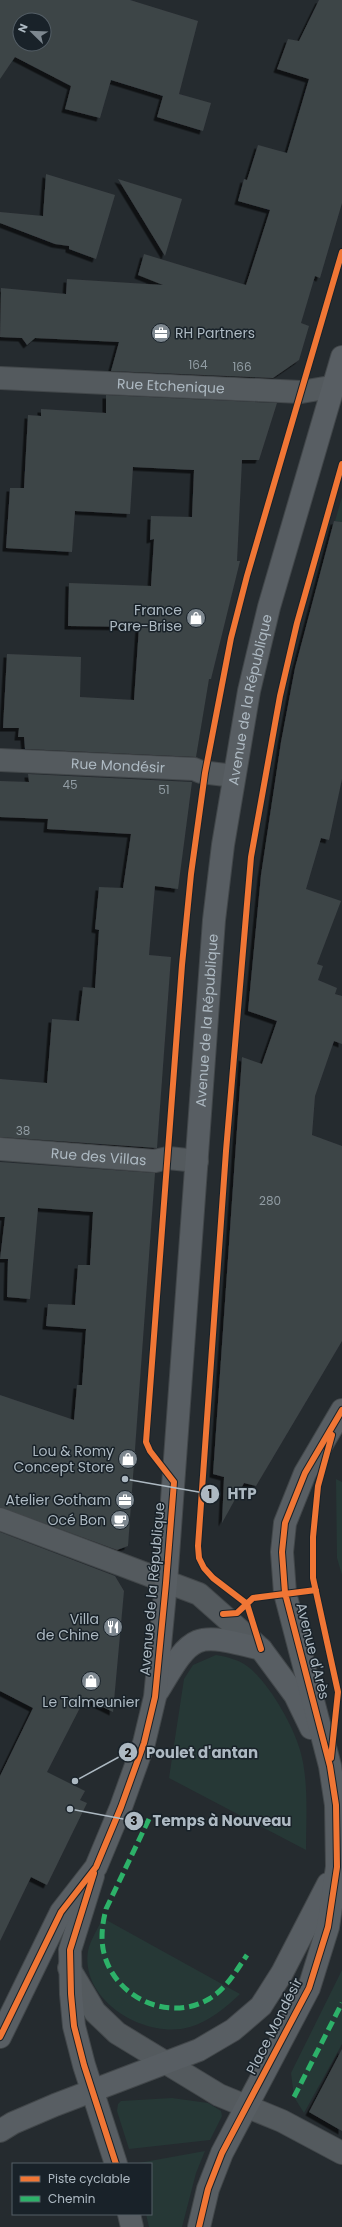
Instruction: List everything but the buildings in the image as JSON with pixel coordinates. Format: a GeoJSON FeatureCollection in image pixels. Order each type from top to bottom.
{"type":"FeatureCollection","features":[{"type":"Feature","properties":{"kind":"main road","name":"Avenue de la République"},"geometry":{"type":"LineString","coordinates":[[155,1697],[166,1582],[214,920],[234,776],[249,691],[269,607],[338,386],[342,357]]}},
{"type":"Feature","properties":{"kind":"main road","name":"Avenue d'Arès"},"geometry":{"type":"LineString","coordinates":[[330,1766],[285,1593],[282,1552],[285,1523],[302,1480],[342,1410]]}},
{"type":"Feature","properties":{"kind":"main road"},"geometry":{"type":"LineString","coordinates":[[116,2163],[74,2026],[69,1968],[73,1939],[81,1919],[96,1867],[121,1807],[144,1743],[155,1697],[180,1655],[194,1642],[204,1639],[222,1639],[261,1649],[295,1695],[330,1766]]}},
{"type":"Feature","properties":{"kind":"main road","name":"Place Mondésir"},"geometry":{"type":"LineString","coordinates":[[199,2227],[208,2189],[222,2153],[309,1988],[328,1927],[337,1867],[336,1805],[330,1766]]}},
{"type":"Feature","properties":{"kind":"main road"},"geometry":{"type":"LineString","coordinates":[[0,2037],[61,1912],[96,1867]]}},
{"type":"Feature","properties":{"kind":"main road","name":"Place Mondésir"},"geometry":{"type":"LineString","coordinates":[[93,2090],[199,2050],[233,2030],[261,2006],[282,1974],[337,1867]]}},
{"type":"Feature","properties":{"kind":"main road"},"geometry":{"type":"LineString","coordinates":[[0,2131],[13,2123],[93,2090]]}},
{"type":"Feature","properties":{"kind":"main road"},"geometry":{"type":"LineString","coordinates":[[129,2215],[132,2227]]}},
{"type":"Feature","properties":{"kind":"street","name":"Rue Etchenique"},"geometry":{"type":"LineString","coordinates":[[0,378],[302,392],[338,386]]}},
{"type":"Feature","properties":{"kind":"street","name":"Rue Mondésir"},"geometry":{"type":"LineString","coordinates":[[0,760],[194,769],[201,772],[234,776]]}},
{"type":"Feature","properties":{"kind":"street","name":"Rue des Villas"},"geometry":{"type":"LineString","coordinates":[[0,1149],[155,1161],[168,1158],[197,1161]]}},
{"type":"Feature","properties":{"kind":"street"},"geometry":{"type":"LineString","coordinates":[[0,1519],[134,1568],[199,1594],[261,1649]]}},
{"type":"Feature","properties":{"kind":"street"},"geometry":{"type":"LineString","coordinates":[[69,1968],[95,2012],[117,2033],[219,2095],[246,2105],[342,2153]]}},
{"type":"Feature","properties":{"kind":"shaded area"},"geometry":{"type":"Polygon","coordinates":[[[342,497],[342,522],[335,521],[342,497]]]}},
{"type":"Feature","properties":{"kind":"shaded area"},"geometry":{"type":"Polygon","coordinates":[[[336,1479],[342,1482],[342,1575],[337,1558],[336,1479]]]}},
{"type":"Feature","properties":{"kind":"shaded area"},"geometry":{"type":"Polygon","coordinates":[[[216,1655],[239,1662],[247,1666],[255,1673],[279,1704],[292,1728],[300,1750],[305,1774],[306,1850],[169,1778],[184,1679],[193,1665],[216,1655]]]}},
{"type":"Feature","properties":{"kind":"shaded area"},"geometry":{"type":"Polygon","coordinates":[[[103,1918],[240,1994],[211,2018],[190,2027],[173,2030],[154,2028],[136,2022],[120,2013],[105,2000],[94,1986],[88,1969],[89,1947],[103,1918]]]}},
{"type":"Feature","properties":{"kind":"shaded area"},"geometry":{"type":"Polygon","coordinates":[[[342,1970],[342,2044],[304,2113],[294,2097],[291,2073],[342,1970]]]}},
{"type":"Feature","properties":{"kind":"shaded area"},"geometry":{"type":"Polygon","coordinates":[[[172,2098],[208,2103],[221,2111],[222,2116],[210,2140],[129,2149],[117,2111],[118,2104],[121,2101],[172,2098]]]}},
{"type":"Feature","properties":{"kind":"shaded area"},"geometry":{"type":"Polygon","coordinates":[[[205,2151],[196,2173],[182,2227],[149,2227],[146,2215],[152,2215],[152,2163],[139,2163],[205,2151]]]}},
{"type":"Feature","properties":{"kind":"marked path"},"geometry":{"type":"LineString","coordinates":[[149,1819],[106,1909],[102,1945],[105,1957],[112,1972],[121,1985],[133,1995],[162,2007],[178,2008],[194,2006],[209,1999],[221,1990],[247,1955]]}},
{"type":"Feature","properties":{"kind":"marked path"},"geometry":{"type":"LineString","coordinates":[[294,2097],[342,2003]]}},
{"type":"Feature","properties":{"kind":"cycle path"},"geometry":{"type":"LineString","coordinates":[[0,2037],[61,1912],[96,1867],[121,1807],[144,1743],[155,1697],[174,1482],[150,1451],[146,1442],[182,965],[191,874],[205,773],[231,638],[247,576],[342,252]]}},
{"type":"Feature","properties":{"kind":"cycle path"},"geometry":{"type":"LineString","coordinates":[[261,1649],[247,1604],[213,1578],[204,1568],[199,1558],[198,1546],[226,1151],[251,857],[280,696],[297,623],[342,464]]}},
{"type":"Feature","properties":{"kind":"cycle path"},"geometry":{"type":"LineString","coordinates":[[199,2227],[208,2189],[222,2153],[309,1988],[328,1927],[337,1867],[336,1805],[330,1766],[285,1593],[282,1552],[285,1523],[305,1473],[342,1410]]}},
{"type":"Feature","properties":{"kind":"cycle path"},"geometry":{"type":"LineString","coordinates":[[331,1758],[338,1692],[313,1578],[313,1537],[318,1486],[332,1435]]}},
{"type":"Feature","properties":{"kind":"cycle path"},"geometry":{"type":"LineString","coordinates":[[223,1614],[237,1613],[253,1598],[316,1590]]}},
{"type":"Feature","properties":{"kind":"cycle path"},"geometry":{"type":"LineString","coordinates":[[94,1873],[70,1950],[71,1994],[74,2026],[84,2065],[116,2163]]}},
{"type":"Feature","properties":{"kind":"place","name":"RH Partners"},"geometry":{"type":"Point","coordinates":[161,333]}},
{"type":"Feature","properties":{"kind":"place","name":"France Pare-Brise"},"geometry":{"type":"Point","coordinates":[196,618]}},
{"type":"Feature","properties":{"kind":"place","name":"Lou & Romy Concept Store"},"geometry":{"type":"Point","coordinates":[128,1459]}},
{"type":"Feature","properties":{"kind":"place","name":"HTP"},"geometry":{"type":"Point","coordinates":[125,1479]}},
{"type":"Feature","properties":{"kind":"place","name":"Atelier Gotham"},"geometry":{"type":"Point","coordinates":[125,1500]}},
{"type":"Feature","properties":{"kind":"place","name":"Océ Bon"},"geometry":{"type":"Point","coordinates":[120,1520]}},
{"type":"Feature","properties":{"kind":"place","name":"Villa de Chine"},"geometry":{"type":"Point","coordinates":[113,1627]}},
{"type":"Feature","properties":{"kind":"place","name":"Le Talmeunier"},"geometry":{"type":"Point","coordinates":[91,1681]}},
{"type":"Feature","properties":{"kind":"place","name":"Poulet d'antan"},"geometry":{"type":"Point","coordinates":[75,1781]}},
{"type":"Feature","properties":{"kind":"place","name":"Temps à Nouveau"},"geometry":{"type":"Point","coordinates":[70,1809]}}]}
